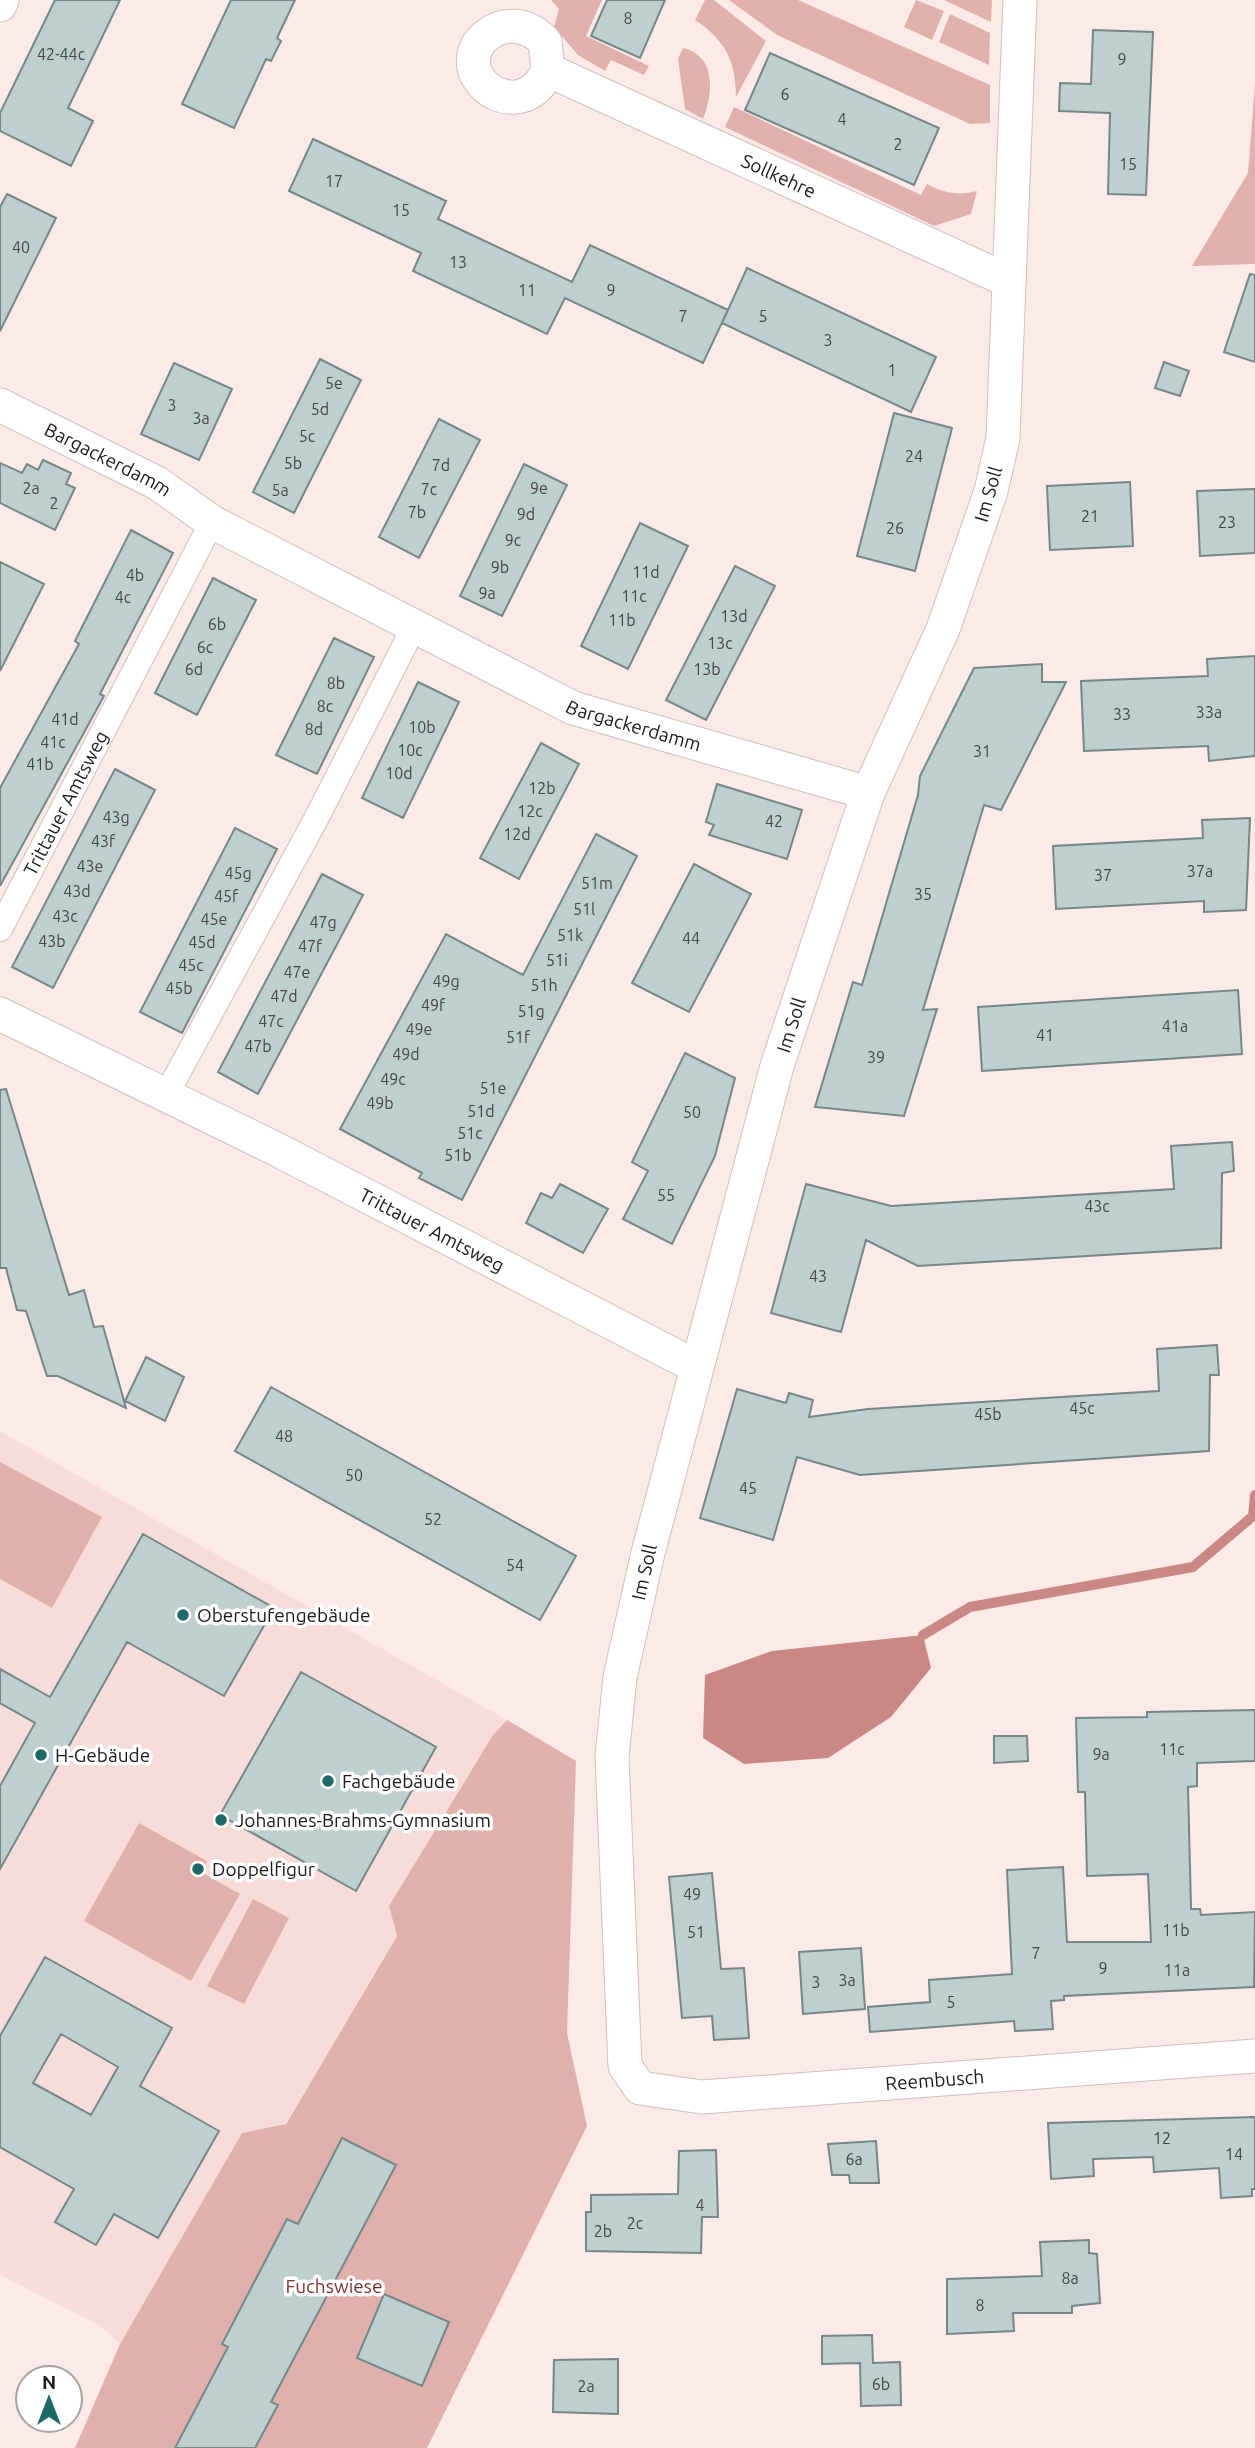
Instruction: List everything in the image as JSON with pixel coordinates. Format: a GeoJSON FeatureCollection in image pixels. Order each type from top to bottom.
{"type":"FeatureCollection","features":[{"type":"Feature","properties":{"kind":"street","name":"Im Soll"},"geometry":{"type":"LineString","coordinates":[[625,2066],[612,1757],[619,1690],[648,1553],[777,1066],[868,793],[943,629],[991,491],[1003,439],[1020,0]]}},
{"type":"Feature","properties":{"kind":"street","name":"Sollkehre"},"geometry":{"type":"LineString","coordinates":[[548,70],[1009,281]]}},
{"type":"Feature","properties":{"kind":"street","name":"Bargackerdamm"},"geometry":{"type":"LineString","coordinates":[[0,405],[157,483],[212,522],[573,708],[868,793]]}},
{"type":"Feature","properties":{"kind":"street","name":"Trittauer Amtsweg"},"geometry":{"type":"LineString","coordinates":[[0,929],[212,522]]}},
{"type":"Feature","properties":{"kind":"street"},"geometry":{"type":"LineString","coordinates":[[166,1095],[316,819],[414,627]]}},
{"type":"Feature","properties":{"kind":"street","name":"Trittauer Amtsweg"},"geometry":{"type":"LineString","coordinates":[[0,1014],[166,1095],[697,1367]]}},
{"type":"Feature","properties":{"kind":"street","name":"Reembusch"},"geometry":{"type":"LineString","coordinates":[[625,2066],[640,2088],[702,2097],[1255,2056]]}},
{"type":"Feature","properties":{"kind":"shaded area","name":"Johannes-Brahms-Gymnasium"},"geometry":{"type":"Polygon","coordinates":[[[0,1431],[507,1720],[493,1735],[389,1906],[397,1935],[285,2124],[242,2133],[120,2344],[99,2325],[0,2275],[0,1431]]]}},
{"type":"Feature","properties":{"kind":"shaded area"},"geometry":{"type":"Polygon","coordinates":[[[923,1635],[931,1668],[891,1717],[828,1758],[744,1764],[703,1738],[705,1675],[772,1651],[923,1635]]]}},
{"type":"Feature","properties":{"kind":"green space"},"geometry":{"type":"Polygon","coordinates":[[[551,0],[602,0],[586,36],[649,66],[644,75],[611,60],[605,71],[578,55],[554,27],[559,9],[551,0]]]}},
{"type":"Feature","properties":{"kind":"green space"},"geometry":{"type":"Polygon","coordinates":[[[705,0],[714,0],[766,41],[736,97],[734,73],[727,52],[714,35],[695,20],[705,0]]]}},
{"type":"Feature","properties":{"kind":"green space"},"geometry":{"type":"Polygon","coordinates":[[[729,0],[798,0],[990,85],[990,123],[970,124],[777,35],[729,0]]]}},
{"type":"Feature","properties":{"kind":"green space"},"geometry":{"type":"Polygon","coordinates":[[[916,0],[944,11],[932,40],[904,27],[916,0]]]}},
{"type":"Feature","properties":{"kind":"green space"},"geometry":{"type":"Polygon","coordinates":[[[944,0],[992,0],[991,22],[944,0]]]}},
{"type":"Feature","properties":{"kind":"green space"},"geometry":{"type":"Polygon","coordinates":[[[950,14],[990,33],[989,65],[939,42],[950,14]]]}},
{"type":"Feature","properties":{"kind":"green space"},"geometry":{"type":"Polygon","coordinates":[[[683,48],[694,52],[707,67],[710,88],[703,119],[685,109],[678,59],[683,48]]]}},
{"type":"Feature","properties":{"kind":"green space"},"geometry":{"type":"Polygon","coordinates":[[[1255,84],[1255,264],[1192,266],[1248,173],[1255,84]]]}},
{"type":"Feature","properties":{"kind":"green space"},"geometry":{"type":"Polygon","coordinates":[[[734,107],[921,195],[927,184],[951,193],[977,191],[971,214],[934,226],[725,127],[734,107]]]}},
{"type":"Feature","properties":{"kind":"green space"},"geometry":{"type":"Polygon","coordinates":[[[0,1462],[102,1517],[52,1608],[0,1579],[0,1462]]]}},
{"type":"Feature","properties":{"kind":"green space","name":"Fuchswiese"},"geometry":{"type":"Polygon","coordinates":[[[507,1720],[576,1761],[567,2033],[587,2126],[427,2448],[75,2448],[81,2434],[84,2434],[84,2427],[120,2344],[242,2133],[286,2124],[397,1936],[389,1906],[493,1735],[507,1720]]]}},
{"type":"Feature","properties":{"kind":"green space"},"geometry":{"type":"Polygon","coordinates":[[[139,1823],[207,1861],[201,1872],[240,1894],[191,1981],[84,1921],[139,1823]]]}},
{"type":"Feature","properties":{"kind":"green space"},"geometry":{"type":"Polygon","coordinates":[[[253,1899],[289,1918],[244,2004],[207,1986],[253,1899]]]}},
{"type":"Feature","properties":{"kind":"building"},"geometry":{"type":"Polygon","coordinates":[[[55,0],[120,0],[68,108],[93,121],[71,166],[0,131],[0,113],[55,0]]]}},
{"type":"Feature","properties":{"kind":"building"},"geometry":{"type":"Polygon","coordinates":[[[231,0],[295,0],[277,38],[281,41],[271,61],[266,59],[234,128],[182,104],[231,0]]]}},
{"type":"Feature","properties":{"kind":"building"},"geometry":{"type":"Polygon","coordinates":[[[607,0],[665,0],[640,58],[591,36],[607,0]]]}},
{"type":"Feature","properties":{"kind":"building"},"geometry":{"type":"Polygon","coordinates":[[[1093,30],[1153,32],[1146,195],[1108,194],[1110,113],[1059,111],[1060,83],[1091,84],[1093,30]]]}},
{"type":"Feature","properties":{"kind":"building"},"geometry":{"type":"Polygon","coordinates":[[[770,53],[939,128],[914,185],[745,110],[770,53]]]}},
{"type":"Feature","properties":{"kind":"building"},"geometry":{"type":"Polygon","coordinates":[[[313,139],[446,201],[438,219],[572,282],[590,245],[728,310],[703,363],[565,298],[547,334],[413,271],[421,253],[289,191],[313,139]]]}},
{"type":"Feature","properties":{"kind":"building"},"geometry":{"type":"Polygon","coordinates":[[[7,194],[56,218],[0,331],[0,207],[7,194]]]}},
{"type":"Feature","properties":{"kind":"building"},"geometry":{"type":"Polygon","coordinates":[[[747,268],[936,357],[911,412],[722,323],[747,268]]]}},
{"type":"Feature","properties":{"kind":"building"},"geometry":{"type":"Polygon","coordinates":[[[1250,274],[1255,275],[1255,362],[1224,352],[1250,274]]]}},
{"type":"Feature","properties":{"kind":"building"},"geometry":{"type":"Polygon","coordinates":[[[320,359],[361,380],[294,513],[253,492],[320,359]]]}},
{"type":"Feature","properties":{"kind":"building"},"geometry":{"type":"Polygon","coordinates":[[[1164,362],[1189,371],[1180,396],[1155,388],[1164,362]]]}},
{"type":"Feature","properties":{"kind":"building"},"geometry":{"type":"Polygon","coordinates":[[[174,363],[232,389],[199,460],[141,434],[174,363]]]}},
{"type":"Feature","properties":{"kind":"building"},"geometry":{"type":"Polygon","coordinates":[[[894,413],[952,428],[915,571],[857,556],[894,413]]]}},
{"type":"Feature","properties":{"kind":"building"},"geometry":{"type":"Polygon","coordinates":[[[439,419],[480,440],[419,558],[379,537],[439,419]]]}},
{"type":"Feature","properties":{"kind":"building"},"geometry":{"type":"Polygon","coordinates":[[[43,460],[71,473],[66,484],[75,488],[55,530],[0,503],[0,463],[22,473],[27,464],[38,470],[43,460]]]}},
{"type":"Feature","properties":{"kind":"building"},"geometry":{"type":"Polygon","coordinates":[[[524,464],[567,485],[502,616],[460,596],[524,464]]]}},
{"type":"Feature","properties":{"kind":"building"},"geometry":{"type":"Polygon","coordinates":[[[1130,482],[1133,546],[1050,550],[1047,486],[1130,482]]]}},
{"type":"Feature","properties":{"kind":"building"},"geometry":{"type":"Polygon","coordinates":[[[1255,489],[1255,553],[1200,556],[1197,491],[1255,489]]]}},
{"type":"Feature","properties":{"kind":"building"},"geometry":{"type":"Polygon","coordinates":[[[640,523],[688,546],[628,669],[581,646],[640,523]]]}},
{"type":"Feature","properties":{"kind":"building"},"geometry":{"type":"Polygon","coordinates":[[[131,530],[173,553],[100,694],[104,696],[0,886],[0,788],[79,644],[75,641],[131,530]]]}},
{"type":"Feature","properties":{"kind":"building"},"geometry":{"type":"Polygon","coordinates":[[[0,562],[44,584],[0,671],[0,562]]]}},
{"type":"Feature","properties":{"kind":"building"},"geometry":{"type":"Polygon","coordinates":[[[735,566],[775,586],[706,720],[666,700],[735,566]]]}},
{"type":"Feature","properties":{"kind":"building"},"geometry":{"type":"Polygon","coordinates":[[[213,578],[256,600],[197,715],[155,693],[213,578]]]}},
{"type":"Feature","properties":{"kind":"building"},"geometry":{"type":"Polygon","coordinates":[[[334,638],[374,657],[317,774],[276,755],[334,638]]]}},
{"type":"Feature","properties":{"kind":"building"},"geometry":{"type":"Polygon","coordinates":[[[1255,656],[1255,756],[1209,761],[1208,746],[1084,751],[1081,681],[1208,676],[1207,659],[1255,656]]]}},
{"type":"Feature","properties":{"kind":"building"},"geometry":{"type":"Polygon","coordinates":[[[1042,664],[1042,682],[1066,682],[1001,810],[984,805],[923,1010],[937,1009],[904,1116],[815,1107],[853,982],[862,985],[918,795],[920,776],[974,668],[1042,664]]]}},
{"type":"Feature","properties":{"kind":"building"},"geometry":{"type":"Polygon","coordinates":[[[418,682],[459,702],[403,818],[362,798],[418,682]]]}},
{"type":"Feature","properties":{"kind":"building"},"geometry":{"type":"Polygon","coordinates":[[[541,743],[579,764],[519,879],[480,858],[541,743]]]}},
{"type":"Feature","properties":{"kind":"building"},"geometry":{"type":"Polygon","coordinates":[[[115,769],[155,790],[53,988],[12,967],[115,769]]]}},
{"type":"Feature","properties":{"kind":"building"},"geometry":{"type":"Polygon","coordinates":[[[717,784],[802,810],[787,859],[709,835],[714,825],[706,822],[717,784]]]}},
{"type":"Feature","properties":{"kind":"building"},"geometry":{"type":"Polygon","coordinates":[[[1250,818],[1246,910],[1204,912],[1204,901],[1056,909],[1053,846],[1203,838],[1202,820],[1250,818]]]}},
{"type":"Feature","properties":{"kind":"building"},"geometry":{"type":"Polygon","coordinates":[[[235,828],[277,849],[182,1033],[140,1012],[235,828]]]}},
{"type":"Feature","properties":{"kind":"building"},"geometry":{"type":"Polygon","coordinates":[[[596,834],[637,856],[462,1200],[419,1178],[422,1173],[340,1129],[446,934],[523,975],[596,834]]]}},
{"type":"Feature","properties":{"kind":"building"},"geometry":{"type":"Polygon","coordinates":[[[694,864],[751,894],[689,1012],[632,983],[694,864]]]}},
{"type":"Feature","properties":{"kind":"building"},"geometry":{"type":"Polygon","coordinates":[[[322,874],[363,895],[258,1094],[218,1072],[322,874]]]}},
{"type":"Feature","properties":{"kind":"building"},"geometry":{"type":"Polygon","coordinates":[[[1238,990],[1242,1054],[982,1071],[978,1007],[1238,990]]]}},
{"type":"Feature","properties":{"kind":"building"},"geometry":{"type":"Polygon","coordinates":[[[685,1053],[735,1078],[715,1156],[672,1244],[623,1219],[648,1171],[632,1162],[685,1053]]]}},
{"type":"Feature","properties":{"kind":"building"},"geometry":{"type":"Polygon","coordinates":[[[6,1089],[69,1295],[84,1290],[94,1327],[103,1326],[126,1408],[58,1376],[47,1376],[26,1311],[17,1310],[6,1268],[0,1268],[0,1090],[6,1089]]]}},
{"type":"Feature","properties":{"kind":"building"},"geometry":{"type":"Polygon","coordinates":[[[1232,1142],[1234,1171],[1222,1173],[1221,1248],[918,1266],[866,1240],[841,1332],[771,1313],[806,1184],[891,1206],[1174,1189],[1171,1146],[1232,1142]]]}},
{"type":"Feature","properties":{"kind":"building"},"geometry":{"type":"Polygon","coordinates":[[[560,1184],[608,1209],[583,1253],[526,1223],[541,1193],[552,1198],[560,1184]]]}},
{"type":"Feature","properties":{"kind":"building"},"geometry":{"type":"Polygon","coordinates":[[[1217,1345],[1219,1375],[1210,1375],[1209,1451],[860,1475],[797,1457],[773,1540],[700,1518],[737,1389],[786,1403],[789,1393],[813,1400],[809,1417],[868,1409],[1159,1391],[1157,1349],[1217,1345]]]}},
{"type":"Feature","properties":{"kind":"building"},"geometry":{"type":"Polygon","coordinates":[[[146,1357],[184,1377],[165,1421],[125,1401],[146,1357]]]}},
{"type":"Feature","properties":{"kind":"building"},"geometry":{"type":"Polygon","coordinates":[[[271,1387],[576,1556],[540,1620],[235,1451],[271,1387]]]}},
{"type":"Feature","properties":{"kind":"building"},"geometry":{"type":"Polygon","coordinates":[[[143,1534],[274,1608],[224,1696],[127,1642],[0,1869],[0,1786],[35,1723],[0,1703],[0,1669],[50,1697],[143,1534]]]}},
{"type":"Feature","properties":{"kind":"building","name":"Fachgebäude"},"geometry":{"type":"Polygon","coordinates":[[[301,1672],[436,1747],[356,1891],[220,1815],[301,1672]]]}},
{"type":"Feature","properties":{"kind":"building"},"geometry":{"type":"Polygon","coordinates":[[[1255,1710],[1255,1761],[1197,1763],[1197,1786],[1188,1787],[1191,1909],[1200,1909],[1201,1915],[1255,1912],[1254,1987],[1064,1996],[1064,2000],[1051,2001],[1053,2029],[1015,2031],[1014,2021],[870,2032],[868,2007],[930,2002],[929,1980],[1012,1974],[1007,1870],[1063,1867],[1067,1942],[1151,1942],[1148,1874],[1087,1876],[1085,1792],[1078,1792],[1076,1718],[1147,1717],[1147,1712],[1255,1710]]]}},
{"type":"Feature","properties":{"kind":"building"},"geometry":{"type":"Polygon","coordinates":[[[994,1736],[1027,1736],[1028,1761],[994,1763],[994,1736]]]}},
{"type":"Feature","properties":{"kind":"building"},"geometry":{"type":"Polygon","coordinates":[[[712,1873],[721,1969],[744,1968],[749,2038],[714,2040],[712,2016],[682,2018],[669,1877],[712,1873]]]}},
{"type":"Feature","properties":{"kind":"building"},"geometry":{"type":"Polygon","coordinates":[[[861,1948],[865,2009],[803,2014],[799,1952],[861,1948]]]}},
{"type":"Feature","properties":{"kind":"building"},"geometry":{"type":"Polygon","coordinates":[[[45,1957],[172,2028],[140,2086],[219,2131],[158,2238],[114,2214],[96,2245],[55,2222],[74,2189],[0,2147],[0,2036],[45,1957]],[[61,2034],[33,2083],[91,2115],[118,2067],[61,2034]]]}},
{"type":"Feature","properties":{"kind":"building"},"geometry":{"type":"Polygon","coordinates":[[[1255,2117],[1255,2189],[1252,2189],[1252,2196],[1221,2198],[1219,2168],[1154,2172],[1153,2157],[1093,2159],[1094,2176],[1051,2179],[1048,2123],[1255,2117]]]}},
{"type":"Feature","properties":{"kind":"building"},"geometry":{"type":"Polygon","coordinates":[[[342,2138],[396,2165],[271,2402],[278,2405],[255,2448],[175,2448],[228,2347],[222,2344],[287,2219],[298,2224],[342,2138]]]}},
{"type":"Feature","properties":{"kind":"building"},"geometry":{"type":"Polygon","coordinates":[[[876,2141],[879,2183],[850,2183],[849,2175],[832,2175],[828,2144],[876,2141]]]}},
{"type":"Feature","properties":{"kind":"building"},"geometry":{"type":"Polygon","coordinates":[[[716,2150],[718,2217],[702,2217],[701,2253],[586,2251],[586,2212],[591,2212],[591,2195],[678,2194],[679,2151],[716,2150]]]}},
{"type":"Feature","properties":{"kind":"building"},"geometry":{"type":"Polygon","coordinates":[[[1089,2240],[1089,2253],[1097,2254],[1100,2303],[1072,2306],[1072,2313],[1013,2313],[1014,2331],[947,2334],[947,2279],[1042,2276],[1040,2242],[1089,2240]]]}},
{"type":"Feature","properties":{"kind":"building"},"geometry":{"type":"Polygon","coordinates":[[[384,2294],[449,2322],[422,2386],[357,2358],[384,2294]]]}},
{"type":"Feature","properties":{"kind":"building"},"geometry":{"type":"Polygon","coordinates":[[[872,2335],[873,2363],[900,2362],[901,2405],[861,2406],[860,2363],[822,2364],[822,2336],[872,2335]]]}},
{"type":"Feature","properties":{"kind":"building"},"geometry":{"type":"Polygon","coordinates":[[[618,2359],[618,2414],[553,2412],[554,2360],[618,2359]]]}},
{"type":"Feature","properties":{"kind":"waterway"},"geometry":{"type":"LineString","coordinates":[[923,1635],[970,1607],[1193,1567],[1253,1516],[1255,1495]]}},
{"type":"Feature","properties":{"kind":"place","name":"Oberstufengebäude"},"geometry":{"type":"Point","coordinates":[183,1615]}},
{"type":"Feature","properties":{"kind":"place","name":"H-Gebäude"},"geometry":{"type":"Point","coordinates":[41,1755]}},
{"type":"Feature","properties":{"kind":"place","name":"Fachgebäude"},"geometry":{"type":"Point","coordinates":[328,1781]}},
{"type":"Feature","properties":{"kind":"place","name":"Johannes-Brahms-Gymnasium"},"geometry":{"type":"Point","coordinates":[221,1820]}},
{"type":"Feature","properties":{"kind":"place","name":"Doppelfigur"},"geometry":{"type":"Point","coordinates":[198,1869]}}]}
